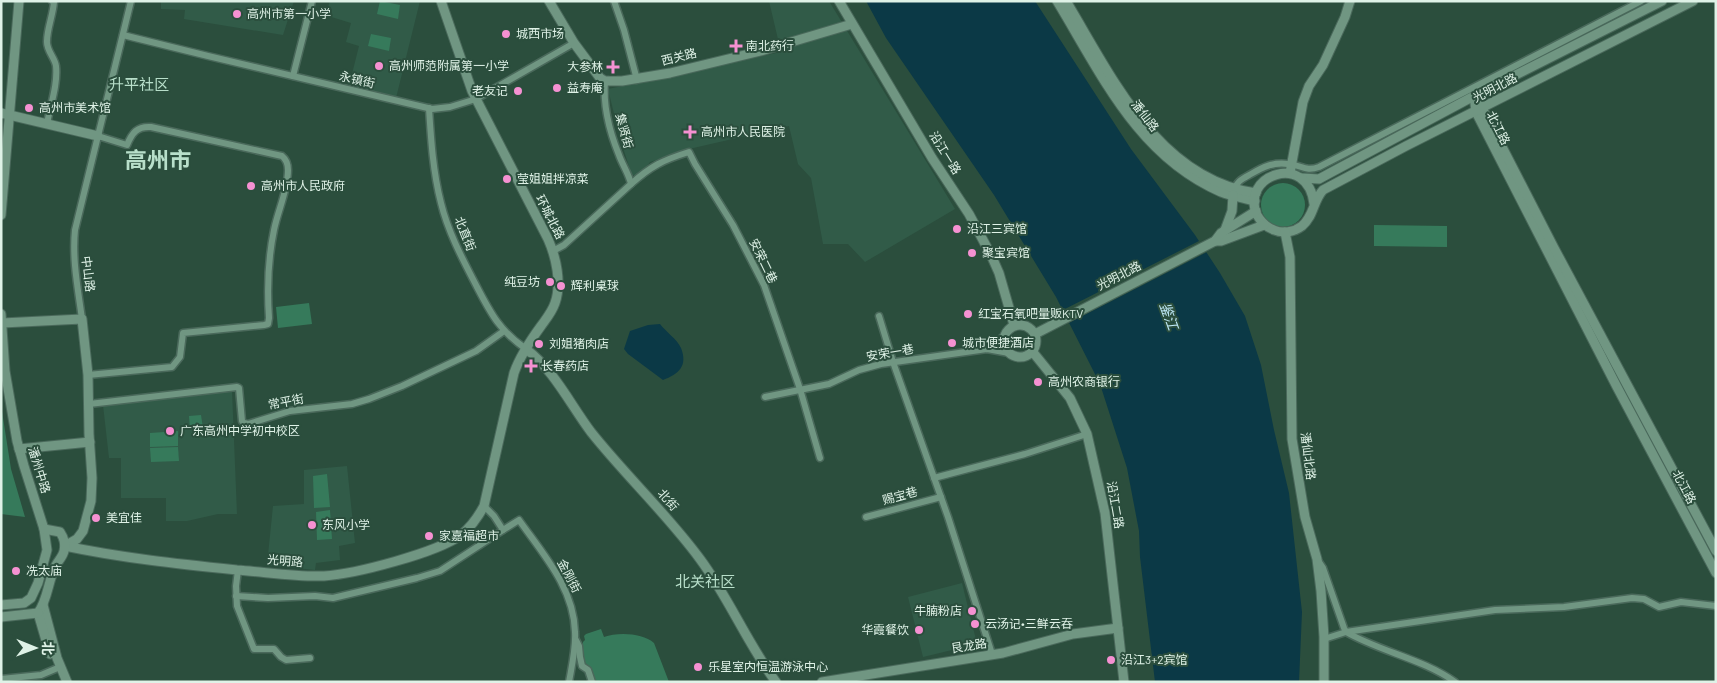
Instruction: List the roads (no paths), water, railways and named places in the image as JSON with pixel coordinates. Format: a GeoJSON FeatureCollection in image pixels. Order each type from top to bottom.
{"type":"FeatureCollection","features":[{"type":"Feature","properties":{"kind":"street"},"geometry":{"type":"LineString","coordinates":[[1,215],[6,114],[19,1]]}},
{"type":"Feature","properties":{"kind":"street"},"geometry":{"type":"LineString","coordinates":[[47,124],[56,80],[56,65],[47,43],[54,2],[52,1]]}},
{"type":"Feature","properties":{"kind":"street","name":"中山路"},"geometry":{"type":"LineString","coordinates":[[65,546],[81,535],[87,520],[91,501],[92,478],[88,375],[73,248],[75,230],[131,1]]}},
{"type":"Feature","properties":{"kind":"street"},"geometry":{"type":"LineString","coordinates":[[293,76],[312,1]]}},
{"type":"Feature","properties":{"kind":"street","name":"环城北路"},"geometry":{"type":"LineString","coordinates":[[441,1],[469,83],[553,251],[557,274],[555,304],[526,348],[514,374],[484,506]]}},
{"type":"Feature","properties":{"kind":"street"},"geometry":{"type":"LineString","coordinates":[[549,1],[574,43],[600,78],[605,81]]}},
{"type":"Feature","properties":{"kind":"street"},"geometry":{"type":"LineString","coordinates":[[614,1],[637,80]]}},
{"type":"Feature","properties":{"kind":"street","name":"沿江一路"},"geometry":{"type":"LineString","coordinates":[[839,1],[992,255],[1014,325]]}},
{"type":"Feature","properties":{"kind":"street","name":"潘仙路"},"geometry":{"type":"LineString","coordinates":[[1057,1],[1115,97],[1136,126],[1162,154],[1192,176],[1222,192],[1234,192],[1255,197]]}},
{"type":"Feature","properties":{"kind":"street","name":"潘仙路"},"geometry":{"type":"LineString","coordinates":[[1066,1],[1129,104],[1150,132],[1184,162],[1234,192]]}},
{"type":"Feature","properties":{"kind":"street"},"geometry":{"type":"LineString","coordinates":[[1290,168],[1303,102],[1309,86],[1323,65],[1345,17],[1350,1]]}},
{"type":"Feature","properties":{"kind":"street"},"geometry":{"type":"LineString","coordinates":[[1225,230],[1232,211],[1236,184],[1262,167],[1279,163],[1290,168],[1308,170],[1319,167],[1472,92],[1641,1]]}},
{"type":"Feature","properties":{"kind":"street","name":"光明北路"},"geometry":{"type":"LineString","coordinates":[[1290,168],[1302,178],[1319,179],[1472,92],[1606,30],[1662,1]]}},
{"type":"Feature","properties":{"kind":"street","name":"光明北路"},"geometry":{"type":"LineString","coordinates":[[1285,232],[1292,231],[1304,224],[1323,190],[1693,1]]}},
{"type":"Feature","properties":{"kind":"street","name":"西关路"},"geometry":{"type":"LineString","coordinates":[[605,81],[637,80],[762,51],[852,24]]}},
{"type":"Feature","properties":{"kind":"street"},"geometry":{"type":"LineString","coordinates":[[1606,30],[1612,41]]}},
{"type":"Feature","properties":{"kind":"street","name":"永镇街"},"geometry":{"type":"LineString","coordinates":[[123,35],[429,108],[450,107],[476,99],[574,43]]}},
{"type":"Feature","properties":{"kind":"street","name":"集贤街"},"geometry":{"type":"LineString","coordinates":[[605,81],[604,90],[607,109],[618,154],[631,184]]}},
{"type":"Feature","properties":{"kind":"street","name":"北江路"},"geometry":{"type":"LineString","coordinates":[[1472,92],[1612,379],[1716,573]]}},
{"type":"Feature","properties":{"kind":"street","name":"北直街"},"geometry":{"type":"LineString","coordinates":[[429,108],[431,145],[437,187],[446,221],[462,258],[491,312],[504,331],[526,348]]}},
{"type":"Feature","properties":{"kind":"street","name":"北江路"},"geometry":{"type":"LineString","coordinates":[[1480,110],[1716,550]]}},
{"type":"Feature","properties":{"kind":"street"},"geometry":{"type":"LineString","coordinates":[[6,114],[98,136],[127,145],[132,135],[138,129],[144,126],[156,128],[282,156],[287,163],[288,176],[272,244],[267,284],[268,324],[264,326],[183,334],[180,357],[174,366],[170,368],[88,375]]}},
{"type":"Feature","properties":{"kind":"street","name":"安荣二巷"},"geometry":{"type":"LineString","coordinates":[[631,184],[648,168],[689,152],[733,225],[764,285],[800,389]]}},
{"type":"Feature","properties":{"kind":"street"},"geometry":{"type":"LineString","coordinates":[[1285,232],[1271,229],[1264,225],[1256,212],[1255,197],[1260,185],[1266,179],[1290,168]]}},
{"type":"Feature","properties":{"kind":"street"},"geometry":{"type":"LineString","coordinates":[[1302,178],[1313,194],[1314,204]]}},
{"type":"Feature","properties":{"kind":"street"},"geometry":{"type":"LineString","coordinates":[[553,251],[564,245],[631,184]]}},
{"type":"Feature","properties":{"kind":"street","name":"光明北路"},"geometry":{"type":"LineString","coordinates":[[1034,334],[1214,241],[1225,230],[1256,212]]}},
{"type":"Feature","properties":{"kind":"street","name":"光明北路"},"geometry":{"type":"LineString","coordinates":[[1214,241],[1221,241],[1264,225]]}},
{"type":"Feature","properties":{"kind":"street","name":"潘仙北路"},"geometry":{"type":"LineString","coordinates":[[1285,232],[1290,257],[1292,439],[1304,517],[1317,559],[1324,639],[1324,682]]}},
{"type":"Feature","properties":{"kind":"street","name":"潘州中路"},"geometry":{"type":"LineString","coordinates":[[1,314],[5,389],[19,449],[44,529]]}},
{"type":"Feature","properties":{"kind":"street"},"geometry":{"type":"LineString","coordinates":[[879,316],[992,654]]}},
{"type":"Feature","properties":{"kind":"street"},"geometry":{"type":"LineString","coordinates":[[2,323],[82,318]]}},
{"type":"Feature","properties":{"kind":"street"},"geometry":{"type":"LineString","coordinates":[[987,349],[1024,357],[1032,351],[1036,343],[1034,334],[1028,326],[1014,325],[1006,331],[1004,345],[1008,353]]}},
{"type":"Feature","properties":{"kind":"street","name":"常平街"},"geometry":{"type":"LineString","coordinates":[[89,404],[238,387],[242,421],[247,424],[290,411],[352,404],[369,399],[402,386],[476,351],[504,331]]}},
{"type":"Feature","properties":{"kind":"street"},"geometry":{"type":"LineString","coordinates":[[987,349],[1004,336]]}},
{"type":"Feature","properties":{"kind":"street","name":"北街"},"geometry":{"type":"LineString","coordinates":[[526,348],[544,366],[591,431],[672,523],[699,557],[724,594],[754,648],[776,682]]}},
{"type":"Feature","properties":{"kind":"street","name":"安荣一巷"},"geometry":{"type":"LineString","coordinates":[[765,397],[828,384],[869,367],[987,349]]}},
{"type":"Feature","properties":{"kind":"street","name":"沿江二路"},"geometry":{"type":"LineString","coordinates":[[1032,351],[1070,398],[1087,434],[1105,512],[1124,682]]}},
{"type":"Feature","properties":{"kind":"street"},"geometry":{"type":"LineString","coordinates":[[800,389],[820,458]]}},
{"type":"Feature","properties":{"kind":"street"},"geometry":{"type":"LineString","coordinates":[[934,478],[1025,454],[1087,434]]}},
{"type":"Feature","properties":{"kind":"street"},"geometry":{"type":"LineString","coordinates":[[19,449],[90,442]]}},
{"type":"Feature","properties":{"kind":"street","name":"赐宝巷"},"geometry":{"type":"LineString","coordinates":[[866,517],[941,497]]}},
{"type":"Feature","properties":{"kind":"street"},"geometry":{"type":"LineString","coordinates":[[236,596],[278,598],[315,596],[333,598],[440,571],[503,530],[494,516],[484,506]]}},
{"type":"Feature","properties":{"kind":"street","name":"光明路"},"geometry":{"type":"LineString","coordinates":[[65,546],[141,560],[238,570],[312,576],[338,574],[415,555],[440,546],[455,539],[472,524],[484,506]]}},
{"type":"Feature","properties":{"kind":"street","name":"金刚街"},"geometry":{"type":"LineString","coordinates":[[503,530],[519,520],[554,570],[566,591],[572,608],[575,639],[569,682]]}},
{"type":"Feature","properties":{"kind":"street"},"geometry":{"type":"LineString","coordinates":[[1,605],[24,603],[31,598],[47,550],[44,529],[60,532],[65,546],[63,555],[51,575],[43,605],[38,613]]}},
{"type":"Feature","properties":{"kind":"street"},"geometry":{"type":"LineString","coordinates":[[1317,559],[1323,568],[1346,632],[1437,671],[1455,682]]}},
{"type":"Feature","properties":{"kind":"street"},"geometry":{"type":"LineString","coordinates":[[238,570],[236,596],[239,615],[254,649],[274,649],[286,660],[310,658]]}},
{"type":"Feature","properties":{"kind":"street"},"geometry":{"type":"LineString","coordinates":[[1324,639],[1346,632],[1495,610],[1564,607],[1632,598],[1644,599],[1659,607],[1680,602],[1716,606]]}},
{"type":"Feature","properties":{"kind":"street"},"geometry":{"type":"LineString","coordinates":[[43,605],[57,668],[67,682]]}},
{"type":"Feature","properties":{"kind":"street"},"geometry":{"type":"LineString","coordinates":[[1,617],[38,613]]}},
{"type":"Feature","properties":{"kind":"street"},"geometry":{"type":"LineString","coordinates":[[38,613],[61,682]]}},
{"type":"Feature","properties":{"kind":"street","name":"艮龙路"},"geometry":{"type":"LineString","coordinates":[[822,682],[1016,650],[1073,634],[1118,628]]}},
{"type":"Feature","properties":{"kind":"street"},"geometry":{"type":"LineString","coordinates":[[575,639],[579,646],[582,666],[588,670],[592,682]]}},
{"type":"Feature","properties":{"kind":"street"},"geometry":{"type":"LineString","coordinates":[[1,679],[40,675],[57,668]]}},
{"type":"Feature","properties":{"kind":"water","name":"鉴江"},"geometry":{"type":"Polygon","coordinates":[[[866,1],[1035,1],[1131,149],[1195,235],[1220,273],[1245,316],[1261,365],[1289,493],[1302,612],[1299,682],[1155,682],[1140,557],[1139,531],[1127,468],[1100,384],[1056,297],[994,195],[886,38],[866,1]]]}},
{"type":"Feature","properties":{"kind":"water"},"geometry":{"type":"Polygon","coordinates":[[[660,324],[679,345],[683,354],[683,364],[678,372],[663,380],[624,349],[630,331],[648,325],[660,324]]]}},
{"type":"Feature","properties":{"kind":"place","name":"高州市第一小学"},"geometry":{"type":"Point","coordinates":[237,14]}},
{"type":"Feature","properties":{"kind":"place","name":"城西市场"},"geometry":{"type":"Point","coordinates":[506,34]}},
{"type":"Feature","properties":{"kind":"place","name":"南北药行"},"geometry":{"type":"Point","coordinates":[736,46]}},
{"type":"Feature","properties":{"kind":"place","name":"高州师范附属第一小学"},"geometry":{"type":"Point","coordinates":[379,66]}},
{"type":"Feature","properties":{"kind":"place","name":"大参林"},"geometry":{"type":"Point","coordinates":[613,67]}},
{"type":"Feature","properties":{"kind":"place","name":"益寿庵"},"geometry":{"type":"Point","coordinates":[557,88]}},
{"type":"Feature","properties":{"kind":"place","name":"老友记"},"geometry":{"type":"Point","coordinates":[518,91]}},
{"type":"Feature","properties":{"kind":"place","name":"高州市美术馆"},"geometry":{"type":"Point","coordinates":[29,108]}},
{"type":"Feature","properties":{"kind":"place","name":"高州市人民医院"},"geometry":{"type":"Point","coordinates":[690,132]}},
{"type":"Feature","properties":{"kind":"place","name":"莹姐姐拌凉菜"},"geometry":{"type":"Point","coordinates":[507,179]}},
{"type":"Feature","properties":{"kind":"place","name":"高州市人民政府"},"geometry":{"type":"Point","coordinates":[251,186]}},
{"type":"Feature","properties":{"kind":"place","name":"沿江三宾馆"},"geometry":{"type":"Point","coordinates":[957,229]}},
{"type":"Feature","properties":{"kind":"place","name":"聚宝宾馆"},"geometry":{"type":"Point","coordinates":[972,253]}},
{"type":"Feature","properties":{"kind":"place","name":"纯豆坊"},"geometry":{"type":"Point","coordinates":[550,282]}},
{"type":"Feature","properties":{"kind":"place","name":"辉利桌球"},"geometry":{"type":"Point","coordinates":[561,286]}},
{"type":"Feature","properties":{"kind":"place","name":"红宝石氧吧量贩KTV"},"geometry":{"type":"Point","coordinates":[968,314]}},
{"type":"Feature","properties":{"kind":"place","name":"城市便捷酒店"},"geometry":{"type":"Point","coordinates":[952,343]}},
{"type":"Feature","properties":{"kind":"place","name":"刘姐猪肉店"},"geometry":{"type":"Point","coordinates":[539,344]}},
{"type":"Feature","properties":{"kind":"place","name":"长春药店"},"geometry":{"type":"Point","coordinates":[531,366]}},
{"type":"Feature","properties":{"kind":"place","name":"高州农商银行"},"geometry":{"type":"Point","coordinates":[1038,382]}},
{"type":"Feature","properties":{"kind":"place","name":"广东高州中学初中校区"},"geometry":{"type":"Point","coordinates":[170,431]}},
{"type":"Feature","properties":{"kind":"place","name":"美宜佳"},"geometry":{"type":"Point","coordinates":[96,518]}},
{"type":"Feature","properties":{"kind":"place","name":"东风小学"},"geometry":{"type":"Point","coordinates":[312,525]}},
{"type":"Feature","properties":{"kind":"place","name":"家嘉福超市"},"geometry":{"type":"Point","coordinates":[429,536]}},
{"type":"Feature","properties":{"kind":"place","name":"冼太庙"},"geometry":{"type":"Point","coordinates":[16,571]}},
{"type":"Feature","properties":{"kind":"place","name":"牛腩粉店"},"geometry":{"type":"Point","coordinates":[972,611]}},
{"type":"Feature","properties":{"kind":"place","name":"云汤记•三鲜云吞"},"geometry":{"type":"Point","coordinates":[975,624]}},
{"type":"Feature","properties":{"kind":"place","name":"华霞餐饮"},"geometry":{"type":"Point","coordinates":[919,630]}},
{"type":"Feature","properties":{"kind":"place","name":"沿江3+2宾馆"},"geometry":{"type":"Point","coordinates":[1111,660]}},
{"type":"Feature","properties":{"kind":"place","name":"乐星室内恒温游泳中心"},"geometry":{"type":"Point","coordinates":[698,667]}},
{"type":"Feature","properties":{"kind":"district","name":"升平社区"},"geometry":{"type":"Point","coordinates":[139,85]}},
{"type":"Feature","properties":{"kind":"district","name":"高州市"},"geometry":{"type":"Point","coordinates":[158,160]}},
{"type":"Feature","properties":{"kind":"district","name":"北关社区"},"geometry":{"type":"Point","coordinates":[705,582]}}]}
